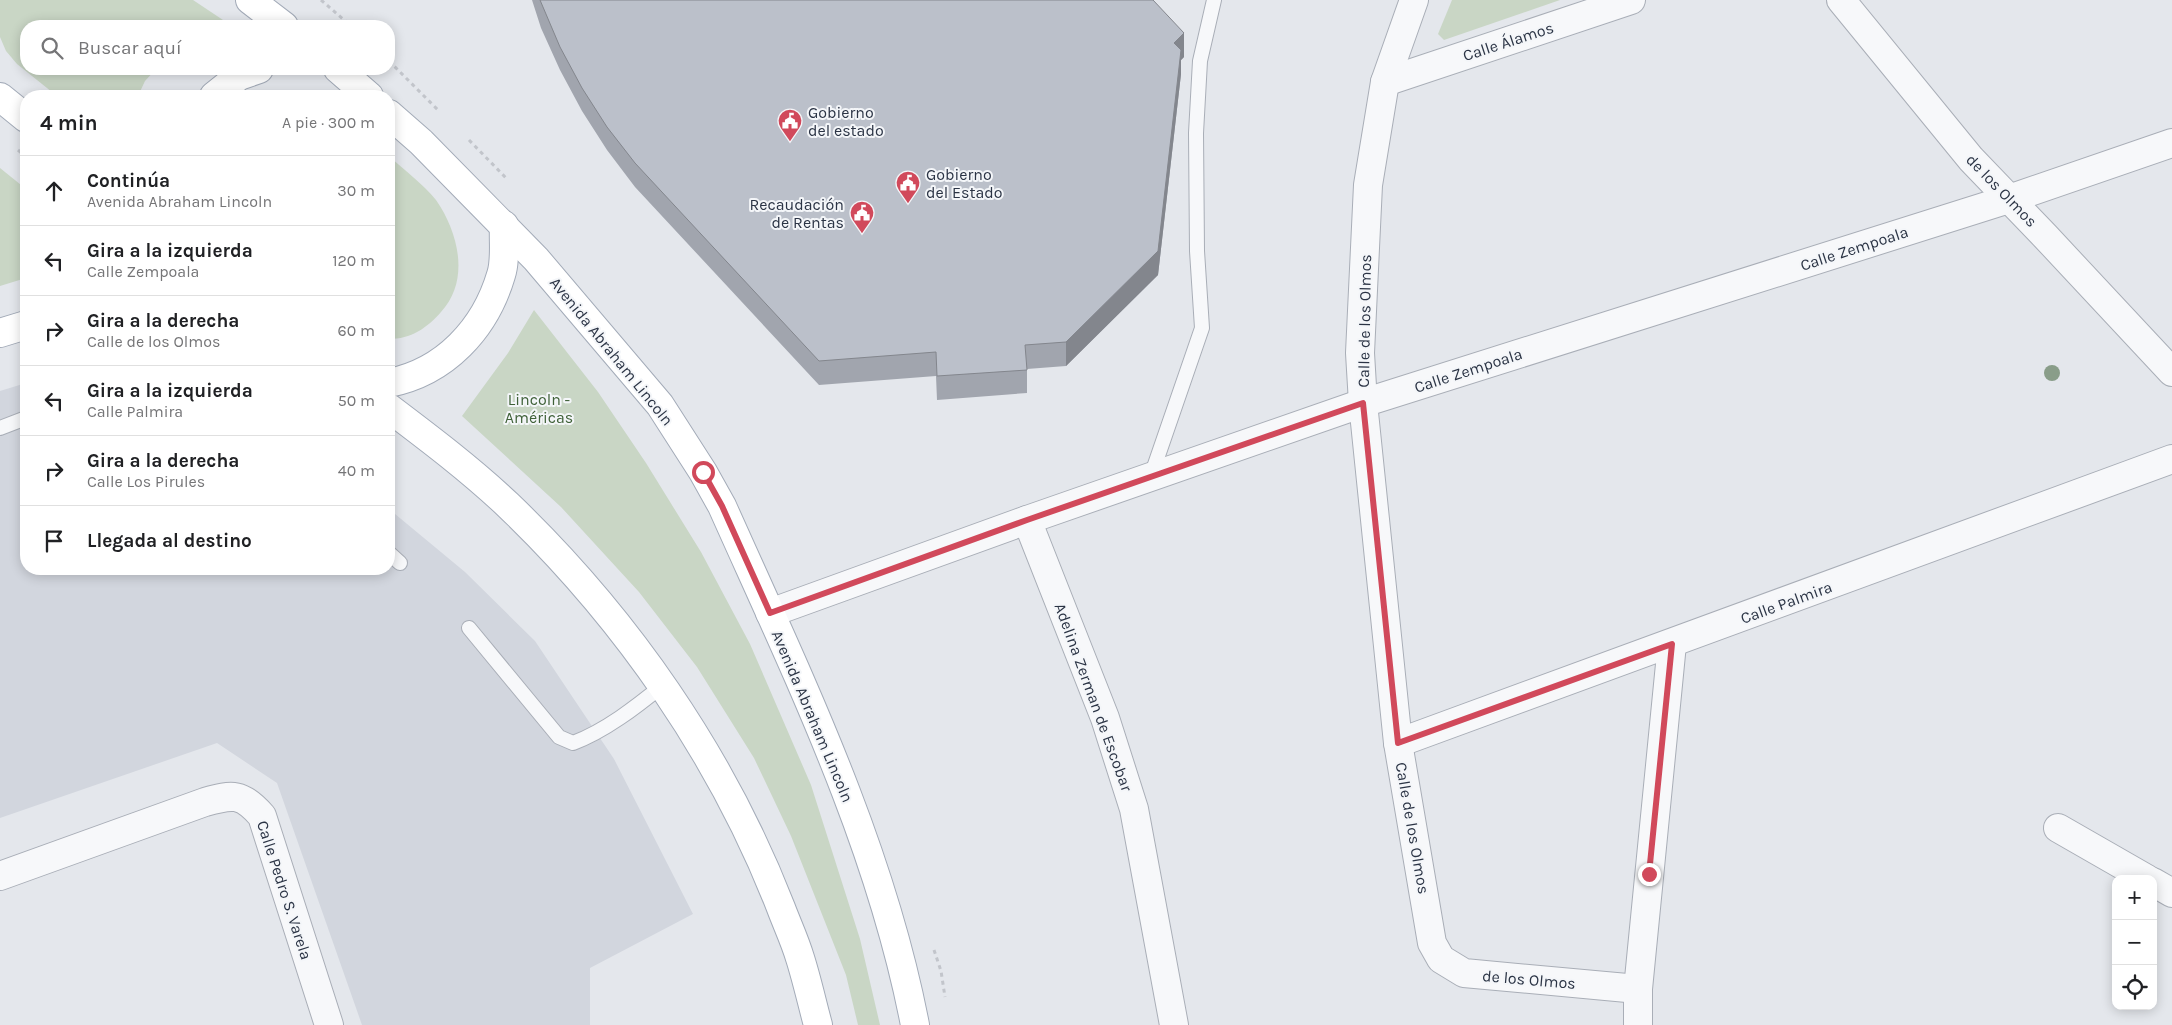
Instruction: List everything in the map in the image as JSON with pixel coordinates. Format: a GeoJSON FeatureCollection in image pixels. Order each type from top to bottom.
{"type":"FeatureCollection","features":[{"type":"Feature","properties":{"kind":"main road"},"geometry":{"type":"LineString","coordinates":[[250,0],[276,20]]}},
{"type":"Feature","properties":{"kind":"main road"},"geometry":{"type":"LineString","coordinates":[[222,90],[242,75]]}},
{"type":"Feature","properties":{"kind":"main road"},"geometry":{"type":"LineString","coordinates":[[345,75],[362,90]]}},
{"type":"Feature","properties":{"kind":"main road"},"geometry":{"type":"LineString","coordinates":[[0,97],[20,113]]}},
{"type":"Feature","properties":{"kind":"main road","name":"Avenida Abraham Lincoln"},"geometry":{"type":"LineString","coordinates":[[395,119],[421,142],[536,259],[660,405],[703,472],[722,506],[826,741],[861,838],[897,948],[907,983],[915,1025]]}},
{"type":"Feature","properties":{"kind":"main road"},"geometry":{"type":"LineString","coordinates":[[395,382],[410,379],[452,354],[483,318],[502,274],[504,225]]}},
{"type":"Feature","properties":{"kind":"main road"},"geometry":{"type":"LineString","coordinates":[[0,333],[20,327]]}},
{"type":"Feature","properties":{"kind":"main road"},"geometry":{"type":"LineString","coordinates":[[395,412],[436,443],[508,505],[595,596],[663,685],[740,814],[770,881],[800,957],[818,1025]]}},
{"type":"Feature","properties":{"kind":"street","name":"Calle de los Olmos"},"geometry":{"type":"LineString","coordinates":[[1414,0],[1386,82],[1368,185],[1360,353],[1363,403],[1398,743],[1432,944]]}},
{"type":"Feature","properties":{"kind":"street","name":"Calle Álamos"},"geometry":{"type":"LineString","coordinates":[[1386,82],[1631,0]]}},
{"type":"Feature","properties":{"kind":"street","name":"de los Olmos"},"geometry":{"type":"LineString","coordinates":[[1841,0],[1971,159],[2172,372]]}},
{"type":"Feature","properties":{"kind":"street","name":"Calle Zempoala"},"geometry":{"type":"LineString","coordinates":[[770,613],[1151,476],[1363,403],[2009,199],[2172,143]]}},
{"type":"Feature","properties":{"kind":"street","name":"Calle Palmira"},"geometry":{"type":"LineString","coordinates":[[1398,743],[2172,459]]}},
{"type":"Feature","properties":{"kind":"street","name":"Adelina Zerman de Escobar"},"geometry":{"type":"LineString","coordinates":[[1027,520],[1105,718],[1134,809],[1174,1025]]}},
{"type":"Feature","properties":{"kind":"street"},"geometry":{"type":"LineString","coordinates":[[1638,1025],[1638,989],[1672,644]]}},
{"type":"Feature","properties":{"kind":"street","name":"Calle Pedro S. Varela"},"geometry":{"type":"LineString","coordinates":[[0,876],[205,802],[226,796],[239,797],[251,804],[262,816],[329,1025]]}},
{"type":"Feature","properties":{"kind":"street"},"geometry":{"type":"LineString","coordinates":[[2058,828],[2140,875]]}},
{"type":"Feature","properties":{"kind":"street"},"geometry":{"type":"LineString","coordinates":[[2157,884],[2172,893]]}},
{"type":"Feature","properties":{"kind":"street","name":"de los Olmos"},"geometry":{"type":"LineString","coordinates":[[1432,944],[1441,959],[1464,973],[1638,989]]}},
{"type":"Feature","properties":{"kind":"lane"},"geometry":{"type":"LineString","coordinates":[[1151,476],[1202,328],[1197,251],[1196,132],[1200,61],[1214,0]]}},
{"type":"Feature","properties":{"kind":"lane"},"geometry":{"type":"LineString","coordinates":[[0,428],[20,420]]}},
{"type":"Feature","properties":{"kind":"lane"},"geometry":{"type":"LineString","coordinates":[[395,558],[400,563]]}},
{"type":"Feature","properties":{"kind":"lane"},"geometry":{"type":"LineString","coordinates":[[469,628],[559,737],[573,743],[641,704],[663,685]]}},
{"type":"Feature","properties":{"kind":"path"},"geometry":{"type":"LineString","coordinates":[[321,0],[344,20]]}},
{"type":"Feature","properties":{"kind":"shaded area"},"geometry":{"type":"Polygon","coordinates":[[[20,385],[20,575],[395,575],[395,514],[465,572],[535,641],[614,759],[693,914],[590,968],[590,1025],[362,1025],[277,783],[217,743],[0,818],[0,391],[20,385]]]}},
{"type":"Feature","properties":{"kind":"green space"},"geometry":{"type":"Polygon","coordinates":[[[0,0],[193,0],[223,20],[20,20],[20,66],[6,51],[0,37],[0,0]]]}},
{"type":"Feature","properties":{"kind":"green space"},"geometry":{"type":"Polygon","coordinates":[[[1452,0],[1560,0],[1444,40],[1438,34],[1452,0]]]}},
{"type":"Feature","properties":{"kind":"green space"},"geometry":{"type":"Polygon","coordinates":[[[31,75],[150,75],[141,90],[50,90],[31,75]]]}},
{"type":"Feature","properties":{"kind":"green space"},"geometry":{"type":"Polygon","coordinates":[[[395,161],[436,200],[451,227],[458,257],[456,286],[450,300],[441,312],[418,332],[395,338],[395,161]]]}},
{"type":"Feature","properties":{"kind":"green space"},"geometry":{"type":"Polygon","coordinates":[[[0,168],[20,184],[20,280],[0,286],[0,168]]]}},
{"type":"Feature","properties":{"kind":"green space","name":"Lincoln - Américas"},"geometry":{"type":"Polygon","coordinates":[[[534,310],[598,392],[646,463],[701,552],[750,644],[811,785],[860,939],[880,1025],[858,1025],[846,975],[791,836],[754,758],[697,667],[639,592],[561,507],[462,416],[508,353],[534,310]]]}},
{"type":"Feature","properties":{"kind":"building","name":"Gobierno del Estado"},"geometry":{"type":"Polygon","coordinates":[[[540,0],[1153,0],[1184,33],[1174,43],[1181,50],[1158,251],[1066,342],[1025,345],[1027,370],[937,376],[936,352],[819,361],[635,163],[607,127],[582,88],[560,47],[540,0]]]}},
{"type":"Feature","properties":{"kind":"place","name":"Gobierno del estado"},"geometry":{"type":"Point","coordinates":[790,142]}},
{"type":"Feature","properties":{"kind":"place","name":"Gobierno del Estado"},"geometry":{"type":"Point","coordinates":[908,204]}},
{"type":"Feature","properties":{"kind":"place","name":"Recaudación de Rentas"},"geometry":{"type":"Point","coordinates":[862,234]}},
{"type":"Feature","properties":{"kind":"route"},"geometry":{"type":"LineString","coordinates":[[703,472],[722,506],[770,613],[1027,520],[1363,403],[1398,743],[1672,644],[1649,874]]}}]}
